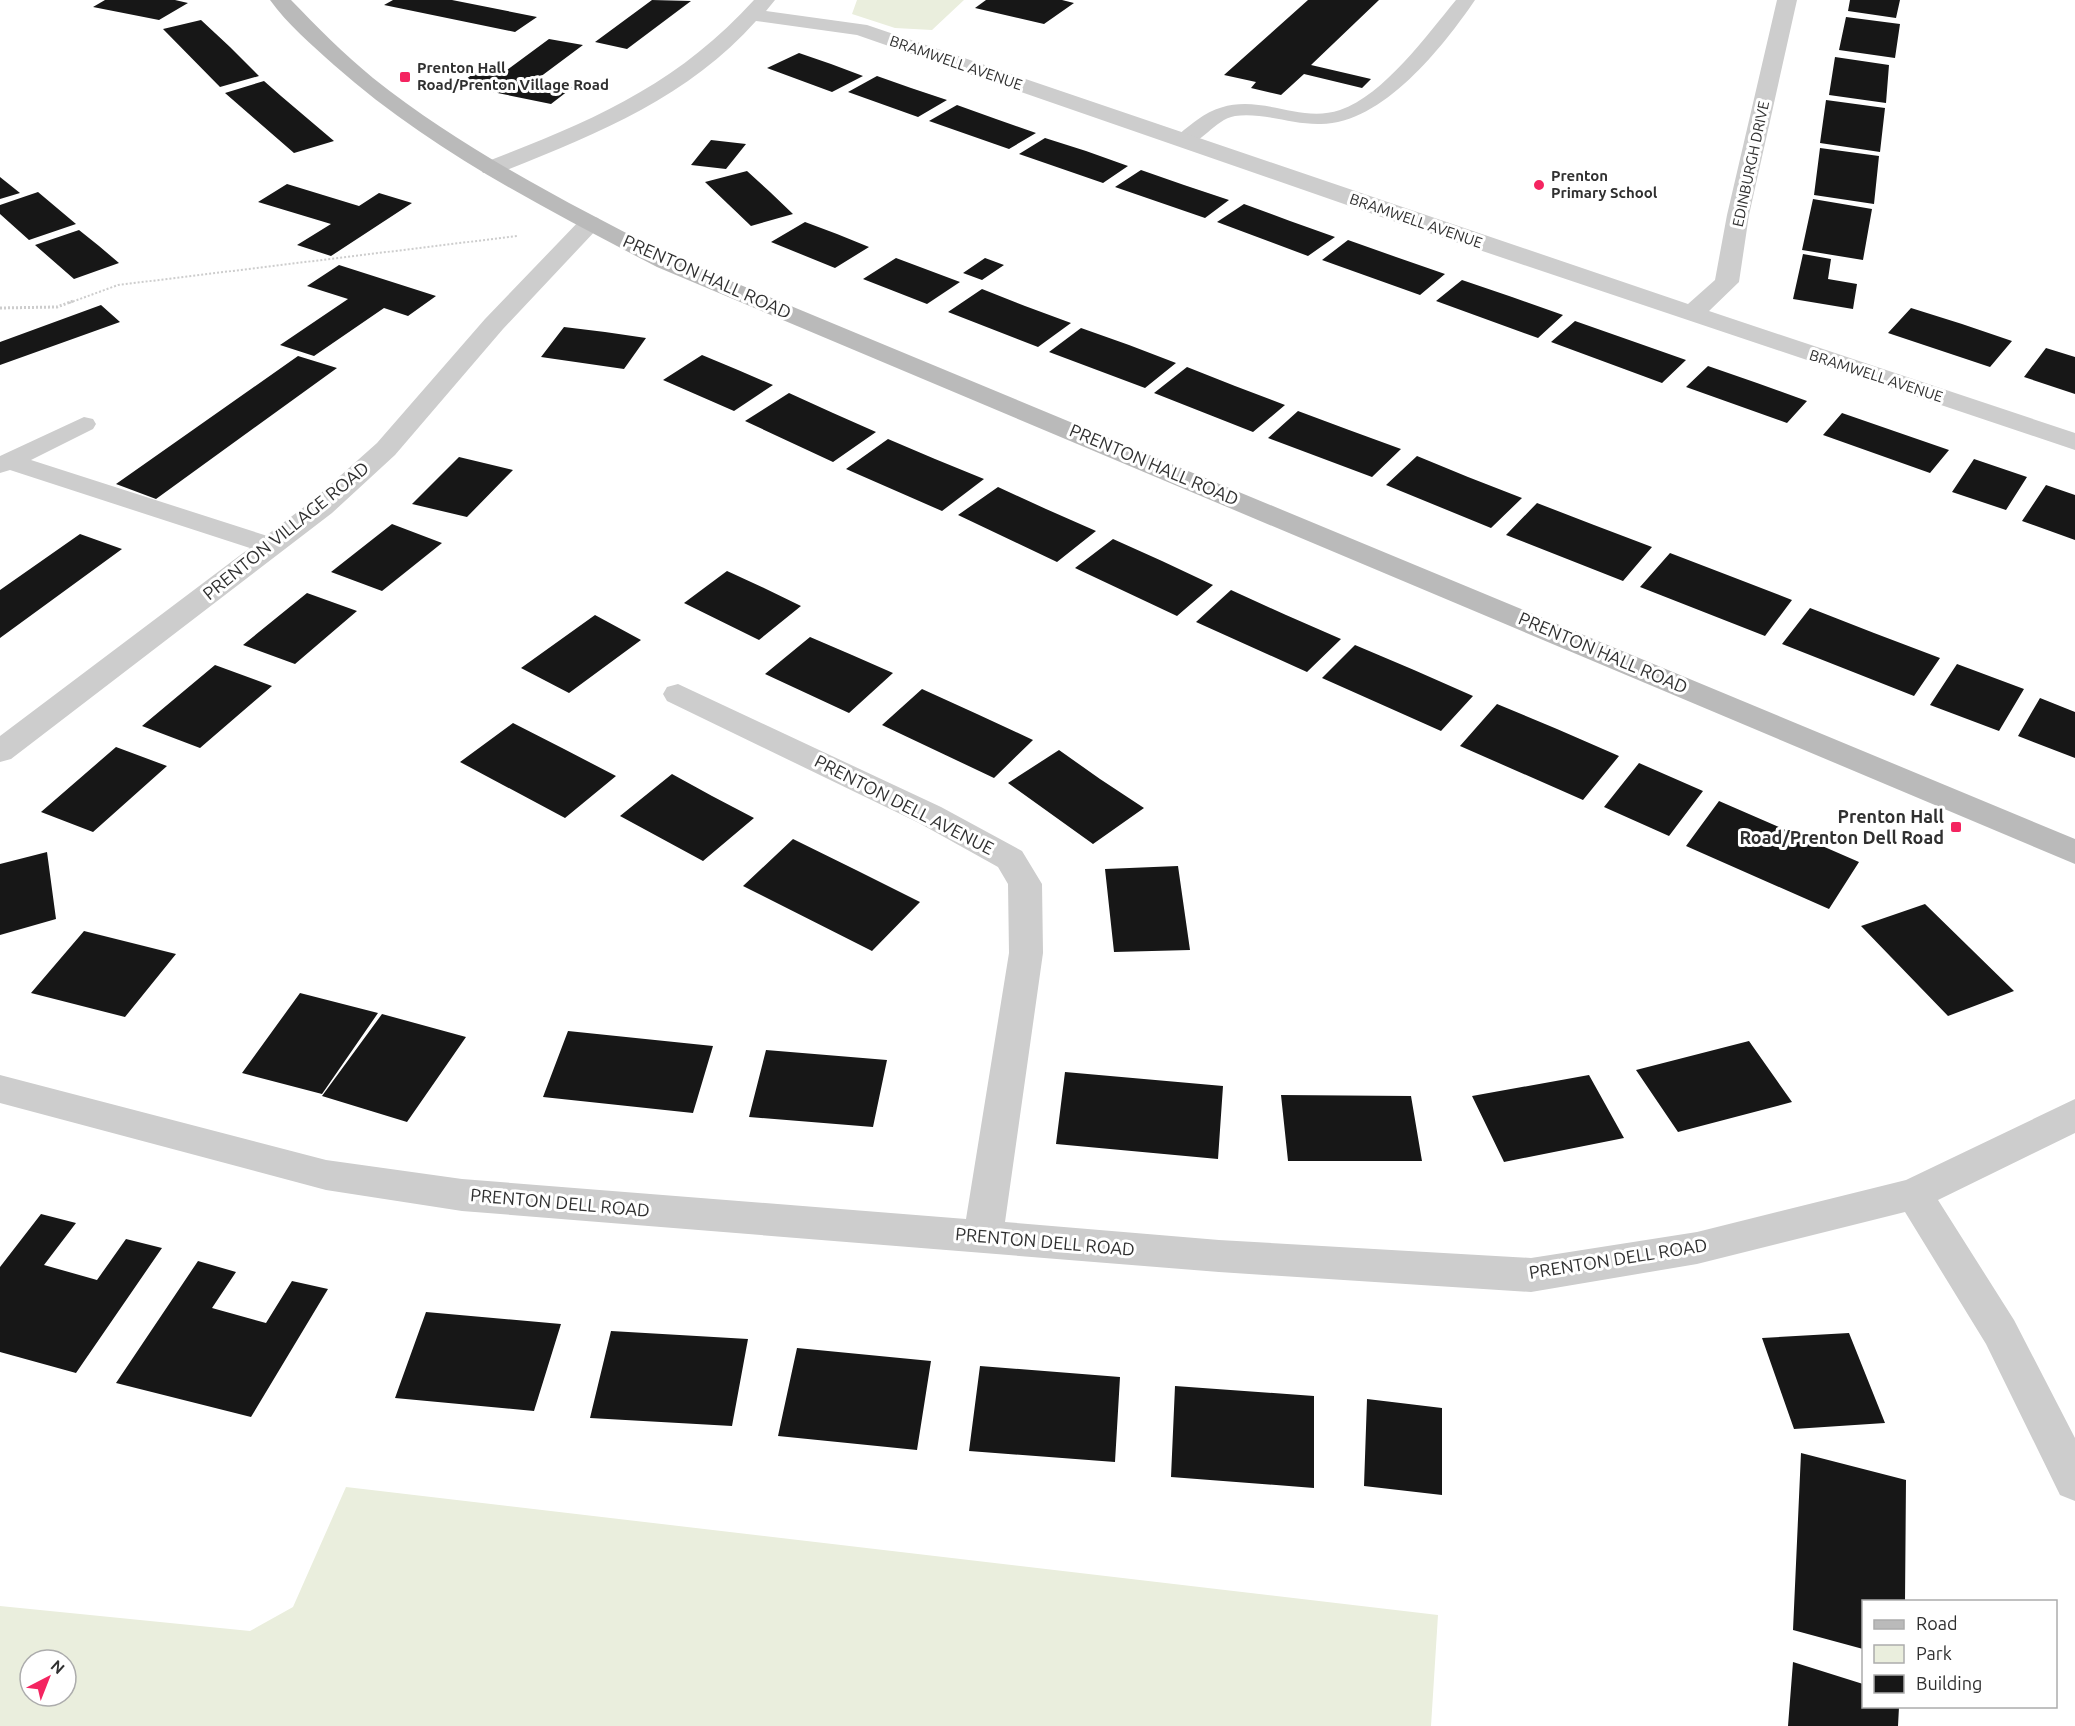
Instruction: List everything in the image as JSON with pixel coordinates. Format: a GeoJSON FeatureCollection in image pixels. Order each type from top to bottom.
{"type":"FeatureCollection","features":[{"type":"Feature","properties":{"kind":"street","name":"PRENTON HALL ROAD"},"geometry":{"type":"LineString","coordinates":[[280,0],[368,87],[455,147],[580,218],[665,262],[2075,852]]}},
{"type":"Feature","properties":{"kind":"street","name":"EDINBURGH DRIVE"},"geometry":{"type":"LineString","coordinates":[[1692,314],[1727,282],[1738,215],[1787,0]]}},
{"type":"Feature","properties":{"kind":"street"},"geometry":{"type":"LineString","coordinates":[[491,168],[561,142],[668,89],[727,44],[759,8]]}},
{"type":"Feature","properties":{"kind":"street","name":"BRAMWELL AVENUE"},"geometry":{"type":"LineString","coordinates":[[759,8],[860,29],[1183,141],[2075,442]]}},
{"type":"Feature","properties":{"kind":"street","name":"PRENTON VILLAGE ROAD"},"geometry":{"type":"LineString","coordinates":[[0,752],[322,507],[386,449],[494,324],[580,218]]}},
{"type":"Feature","properties":{"kind":"street","name":"PRENTON DELL AVENUE"},"geometry":{"type":"LineString","coordinates":[[678,694],[930,815],[1010,859],[1025,884],[1026,953],[983,1237]]}},
{"type":"Feature","properties":{"kind":"street","name":"PRENTON DELL ROAD"},"geometry":{"type":"LineString","coordinates":[[0,1089],[338,1177],[462,1195],[1219,1256],[1531,1275],[1696,1248],[1914,1194],[2065,1121],[2075,1114]]}},
{"type":"Feature","properties":{"kind":"street"},"geometry":{"type":"LineString","coordinates":[[1914,1194],[2000,1332],[2075,1481]]}},
{"type":"Feature","properties":{"kind":"lane"},"geometry":{"type":"LineString","coordinates":[[1183,141],[1203,125],[1228,111],[1253,110],[1320,118],[1346,115],[1368,106],[1431,43],[1466,0]]}},
{"type":"Feature","properties":{"kind":"lane"},"geometry":{"type":"LineString","coordinates":[[4,463],[84,424]]}},
{"type":"Feature","properties":{"kind":"lane"},"geometry":{"type":"LineString","coordinates":[[4,463],[271,546]]}},
{"type":"Feature","properties":{"kind":"path"},"geometry":{"type":"LineString","coordinates":[[0,308],[57,307],[118,285],[515,237],[580,218]]}},
{"type":"Feature","properties":{"kind":"green space"},"geometry":{"type":"Polygon","coordinates":[[[857,0],[964,0],[932,30],[895,28],[852,14],[857,0]]]}},
{"type":"Feature","properties":{"kind":"green space"},"geometry":{"type":"Polygon","coordinates":[[[346,1487],[1438,1615],[1431,1726],[0,1726],[0,1606],[250,1631],[293,1607],[346,1487]]]}},
{"type":"Feature","properties":{"kind":"building"},"geometry":{"type":"Polygon","coordinates":[[[105,0],[175,0],[188,3],[159,20],[93,7],[105,0]]]}},
{"type":"Feature","properties":{"kind":"building"},"geometry":{"type":"Polygon","coordinates":[[[393,0],[452,0],[537,17],[515,32],[384,5],[393,0]]]}},
{"type":"Feature","properties":{"kind":"building"},"geometry":{"type":"Polygon","coordinates":[[[652,0],[691,1],[627,49],[595,42],[652,0]]]}},
{"type":"Feature","properties":{"kind":"building"},"geometry":{"type":"Polygon","coordinates":[[[986,0],[1062,0],[1074,3],[1044,24],[975,8],[986,0]]]}},
{"type":"Feature","properties":{"kind":"building"},"geometry":{"type":"Polygon","coordinates":[[[1308,0],[1379,0],[1311,65],[1371,79],[1362,88],[1304,74],[1281,95],[1251,88],[1256,82],[1224,75],[1308,0]]]}},
{"type":"Feature","properties":{"kind":"building"},"geometry":{"type":"Polygon","coordinates":[[[1850,0],[1900,0],[1896,18],[1848,11],[1850,0]]]}},
{"type":"Feature","properties":{"kind":"building"},"geometry":{"type":"Polygon","coordinates":[[[1846,17],[1900,24],[1895,58],[1839,50],[1846,17]]]}},
{"type":"Feature","properties":{"kind":"building"},"geometry":{"type":"Polygon","coordinates":[[[201,20],[259,76],[220,87],[163,29],[201,20]]]}},
{"type":"Feature","properties":{"kind":"building"},"geometry":{"type":"Polygon","coordinates":[[[549,39],[583,45],[536,80],[573,87],[551,104],[458,85],[481,68],[503,73],[549,39]]]}},
{"type":"Feature","properties":{"kind":"building"},"geometry":{"type":"Polygon","coordinates":[[[799,53],[863,76],[832,92],[767,68],[799,53]]]}},
{"type":"Feature","properties":{"kind":"building"},"geometry":{"type":"Polygon","coordinates":[[[1835,57],[1889,65],[1886,103],[1829,95],[1835,57]]]}},
{"type":"Feature","properties":{"kind":"building"},"geometry":{"type":"Polygon","coordinates":[[[877,76],[947,100],[918,117],[848,92],[877,76]]]}},
{"type":"Feature","properties":{"kind":"building"},"geometry":{"type":"Polygon","coordinates":[[[264,81],[334,141],[294,153],[225,93],[264,81]]]}},
{"type":"Feature","properties":{"kind":"building"},"geometry":{"type":"Polygon","coordinates":[[[1826,100],[1885,108],[1880,152],[1820,143],[1826,100]]]}},
{"type":"Feature","properties":{"kind":"building"},"geometry":{"type":"Polygon","coordinates":[[[957,105],[1036,133],[1009,149],[929,121],[957,105]]]}},
{"type":"Feature","properties":{"kind":"building"},"geometry":{"type":"Polygon","coordinates":[[[1045,138],[1128,166],[1103,183],[1019,154],[1045,138]]]}},
{"type":"Feature","properties":{"kind":"building"},"geometry":{"type":"Polygon","coordinates":[[[711,140],[746,144],[726,169],[691,165],[711,140]]]}},
{"type":"Feature","properties":{"kind":"building"},"geometry":{"type":"Polygon","coordinates":[[[1820,148],[1879,156],[1874,204],[1814,195],[1820,148]]]}},
{"type":"Feature","properties":{"kind":"building"},"geometry":{"type":"Polygon","coordinates":[[[1141,170],[1229,200],[1205,218],[1115,187],[1141,170]]]}},
{"type":"Feature","properties":{"kind":"building"},"geometry":{"type":"Polygon","coordinates":[[[747,171],[793,214],[751,226],[705,182],[747,171]]]}},
{"type":"Feature","properties":{"kind":"building"},"geometry":{"type":"Polygon","coordinates":[[[0,177],[20,193],[0,199],[0,177]]]}},
{"type":"Feature","properties":{"kind":"building"},"geometry":{"type":"Polygon","coordinates":[[[287,184],[359,206],[379,193],[412,203],[331,256],[297,245],[331,224],[258,202],[287,184]]]}},
{"type":"Feature","properties":{"kind":"building"},"geometry":{"type":"Polygon","coordinates":[[[38,192],[76,224],[29,240],[0,214],[0,205],[38,192]]]}},
{"type":"Feature","properties":{"kind":"building"},"geometry":{"type":"Polygon","coordinates":[[[1813,199],[1872,209],[1863,260],[1802,250],[1813,199]]]}},
{"type":"Feature","properties":{"kind":"building"},"geometry":{"type":"Polygon","coordinates":[[[1244,204],[1335,237],[1308,256],[1217,222],[1244,204]]]}},
{"type":"Feature","properties":{"kind":"building"},"geometry":{"type":"Polygon","coordinates":[[[805,222],[869,247],[835,268],[771,242],[805,222]]]}},
{"type":"Feature","properties":{"kind":"building"},"geometry":{"type":"Polygon","coordinates":[[[79,230],[119,263],[74,279],[35,245],[79,230]]]}},
{"type":"Feature","properties":{"kind":"building"},"geometry":{"type":"Polygon","coordinates":[[[1348,240],[1445,274],[1420,295],[1322,260],[1348,240]]]}},
{"type":"Feature","properties":{"kind":"building"},"geometry":{"type":"Polygon","coordinates":[[[1803,254],[1831,259],[1828,279],[1857,284],[1853,309],[1793,299],[1803,254]]]}},
{"type":"Feature","properties":{"kind":"building"},"geometry":{"type":"Polygon","coordinates":[[[896,258],[960,282],[927,304],[863,279],[896,258]]]}},
{"type":"Feature","properties":{"kind":"building"},"geometry":{"type":"Polygon","coordinates":[[[985,258],[1004,265],[982,280],[963,273],[985,258]]]}},
{"type":"Feature","properties":{"kind":"building"},"geometry":{"type":"Polygon","coordinates":[[[339,265],[436,296],[408,316],[384,308],[314,356],[280,345],[348,299],[307,286],[339,265]]]}},
{"type":"Feature","properties":{"kind":"building"},"geometry":{"type":"Polygon","coordinates":[[[1462,280],[1563,315],[1538,338],[1436,301],[1462,280]]]}},
{"type":"Feature","properties":{"kind":"building"},"geometry":{"type":"Polygon","coordinates":[[[982,289],[1071,323],[1038,347],[948,312],[982,289]]]}},
{"type":"Feature","properties":{"kind":"building"},"geometry":{"type":"Polygon","coordinates":[[[101,305],[120,322],[0,365],[0,342],[101,305]]]}},
{"type":"Feature","properties":{"kind":"building"},"geometry":{"type":"Polygon","coordinates":[[[1911,308],[2012,341],[1990,367],[1888,333],[1911,308]]]}},
{"type":"Feature","properties":{"kind":"building"},"geometry":{"type":"Polygon","coordinates":[[[1575,321],[1686,360],[1662,383],[1551,342],[1575,321]]]}},
{"type":"Feature","properties":{"kind":"building"},"geometry":{"type":"Polygon","coordinates":[[[564,327],[646,338],[624,369],[541,357],[564,327]]]}},
{"type":"Feature","properties":{"kind":"building"},"geometry":{"type":"Polygon","coordinates":[[[1081,328],[1176,363],[1145,388],[1049,352],[1081,328]]]}},
{"type":"Feature","properties":{"kind":"building"},"geometry":{"type":"Polygon","coordinates":[[[2046,348],[2075,357],[2075,394],[2024,377],[2046,348]]]}},
{"type":"Feature","properties":{"kind":"building"},"geometry":{"type":"Polygon","coordinates":[[[702,355],[773,385],[734,411],[663,380],[702,355]]]}},
{"type":"Feature","properties":{"kind":"building"},"geometry":{"type":"Polygon","coordinates":[[[298,356],[337,368],[156,499],[116,484],[298,356]]]}},
{"type":"Feature","properties":{"kind":"building"},"geometry":{"type":"Polygon","coordinates":[[[1708,366],[1807,401],[1787,423],[1686,387],[1708,366]]]}},
{"type":"Feature","properties":{"kind":"building"},"geometry":{"type":"Polygon","coordinates":[[[1187,367],[1285,405],[1253,432],[1154,393],[1187,367]]]}},
{"type":"Feature","properties":{"kind":"building"},"geometry":{"type":"Polygon","coordinates":[[[789,393],[876,432],[833,462],[745,421],[789,393]]]}},
{"type":"Feature","properties":{"kind":"building"},"geometry":{"type":"Polygon","coordinates":[[[1298,411],[1401,449],[1372,477],[1268,438],[1298,411]]]}},
{"type":"Feature","properties":{"kind":"building"},"geometry":{"type":"Polygon","coordinates":[[[1842,413],[1949,450],[1930,473],[1823,435],[1842,413]]]}},
{"type":"Feature","properties":{"kind":"building"},"geometry":{"type":"Polygon","coordinates":[[[888,439],[984,479],[942,511],[846,469],[888,439]]]}},
{"type":"Feature","properties":{"kind":"building"},"geometry":{"type":"Polygon","coordinates":[[[1417,456],[1522,498],[1491,528],[1386,485],[1417,456]]]}},
{"type":"Feature","properties":{"kind":"building"},"geometry":{"type":"Polygon","coordinates":[[[459,457],[513,470],[467,517],[412,504],[459,457]]]}},
{"type":"Feature","properties":{"kind":"building"},"geometry":{"type":"Polygon","coordinates":[[[1974,459],[2027,477],[2006,510],[1952,492],[1974,459]]]}},
{"type":"Feature","properties":{"kind":"building"},"geometry":{"type":"Polygon","coordinates":[[[2046,485],[2075,495],[2075,540],[2022,521],[2046,485]]]}},
{"type":"Feature","properties":{"kind":"building"},"geometry":{"type":"Polygon","coordinates":[[[998,487],[1096,531],[1057,562],[958,515],[998,487]]]}},
{"type":"Feature","properties":{"kind":"building"},"geometry":{"type":"Polygon","coordinates":[[[1537,503],[1652,547],[1623,581],[1506,535],[1537,503]]]}},
{"type":"Feature","properties":{"kind":"building"},"geometry":{"type":"Polygon","coordinates":[[[392,524],[442,543],[382,591],[331,572],[392,524]]]}},
{"type":"Feature","properties":{"kind":"building"},"geometry":{"type":"Polygon","coordinates":[[[80,534],[122,549],[0,638],[0,590],[80,534]]]}},
{"type":"Feature","properties":{"kind":"building"},"geometry":{"type":"Polygon","coordinates":[[[1113,539],[1213,585],[1177,616],[1075,568],[1113,539]]]}},
{"type":"Feature","properties":{"kind":"building"},"geometry":{"type":"Polygon","coordinates":[[[1670,553],[1792,600],[1765,636],[1640,587],[1670,553]]]}},
{"type":"Feature","properties":{"kind":"building"},"geometry":{"type":"Polygon","coordinates":[[[727,571],[801,606],[759,640],[684,603],[727,571]]]}},
{"type":"Feature","properties":{"kind":"building"},"geometry":{"type":"Polygon","coordinates":[[[1231,590],[1341,639],[1307,672],[1196,622],[1231,590]]]}},
{"type":"Feature","properties":{"kind":"building"},"geometry":{"type":"Polygon","coordinates":[[[307,593],[357,611],[295,664],[243,645],[307,593]]]}},
{"type":"Feature","properties":{"kind":"building"},"geometry":{"type":"Polygon","coordinates":[[[1810,608],[1940,658],[1914,696],[1782,644],[1810,608]]]}},
{"type":"Feature","properties":{"kind":"building"},"geometry":{"type":"Polygon","coordinates":[[[595,615],[641,640],[569,693],[521,668],[595,615]]]}},
{"type":"Feature","properties":{"kind":"building"},"geometry":{"type":"Polygon","coordinates":[[[810,637],[893,673],[849,713],[765,674],[810,637]]]}},
{"type":"Feature","properties":{"kind":"building"},"geometry":{"type":"Polygon","coordinates":[[[1355,645],[1473,696],[1441,731],[1322,678],[1355,645]]]}},
{"type":"Feature","properties":{"kind":"building"},"geometry":{"type":"Polygon","coordinates":[[[1957,664],[2024,689],[1999,731],[1930,705],[1957,664]]]}},
{"type":"Feature","properties":{"kind":"building"},"geometry":{"type":"Polygon","coordinates":[[[215,665],[272,686],[200,748],[142,726],[215,665]]]}},
{"type":"Feature","properties":{"kind":"building"},"geometry":{"type":"Polygon","coordinates":[[[922,689],[1033,740],[994,778],[882,725],[922,689]]]}},
{"type":"Feature","properties":{"kind":"building"},"geometry":{"type":"Polygon","coordinates":[[[2040,698],[2075,712],[2075,758],[2018,736],[2040,698]]]}},
{"type":"Feature","properties":{"kind":"building"},"geometry":{"type":"Polygon","coordinates":[[[1497,704],[1619,756],[1583,800],[1460,746],[1497,704]]]}},
{"type":"Feature","properties":{"kind":"building"},"geometry":{"type":"Polygon","coordinates":[[[513,723],[616,776],[565,818],[460,762],[513,723]]]}},
{"type":"Feature","properties":{"kind":"building"},"geometry":{"type":"Polygon","coordinates":[[[116,747],[167,766],[93,832],[41,812],[116,747]]]}},
{"type":"Feature","properties":{"kind":"building"},"geometry":{"type":"Polygon","coordinates":[[[1059,750],[1144,808],[1093,844],[1008,783],[1059,750]]]}},
{"type":"Feature","properties":{"kind":"building"},"geometry":{"type":"Polygon","coordinates":[[[1639,763],[1703,791],[1669,836],[1604,807],[1639,763]]]}},
{"type":"Feature","properties":{"kind":"building"},"geometry":{"type":"Polygon","coordinates":[[[672,774],[754,818],[703,861],[620,816],[672,774]]]}},
{"type":"Feature","properties":{"kind":"building"},"geometry":{"type":"Polygon","coordinates":[[[1719,801],[1859,862],[1829,909],[1686,846],[1719,801]]]}},
{"type":"Feature","properties":{"kind":"building"},"geometry":{"type":"Polygon","coordinates":[[[793,839],[920,902],[872,951],[743,886],[793,839]]]}},
{"type":"Feature","properties":{"kind":"building"},"geometry":{"type":"Polygon","coordinates":[[[47,852],[56,919],[0,935],[0,864],[47,852]]]}},
{"type":"Feature","properties":{"kind":"building"},"geometry":{"type":"Polygon","coordinates":[[[1178,866],[1190,950],[1114,952],[1105,869],[1178,866]]]}},
{"type":"Feature","properties":{"kind":"building"},"geometry":{"type":"Polygon","coordinates":[[[1925,904],[2014,991],[1948,1016],[1861,926],[1925,904]]]}},
{"type":"Feature","properties":{"kind":"building"},"geometry":{"type":"Polygon","coordinates":[[[84,931],[176,954],[125,1017],[31,993],[84,931]]]}},
{"type":"Feature","properties":{"kind":"building"},"geometry":{"type":"Polygon","coordinates":[[[300,993],[378,1013],[322,1094],[242,1073],[300,993]]]}},
{"type":"Feature","properties":{"kind":"building"},"geometry":{"type":"Polygon","coordinates":[[[382,1014],[466,1037],[407,1122],[322,1096],[382,1014]]]}},
{"type":"Feature","properties":{"kind":"building"},"geometry":{"type":"Polygon","coordinates":[[[568,1031],[713,1046],[693,1113],[543,1097],[568,1031]]]}},
{"type":"Feature","properties":{"kind":"building"},"geometry":{"type":"Polygon","coordinates":[[[1749,1041],[1792,1102],[1678,1132],[1636,1070],[1749,1041]]]}},
{"type":"Feature","properties":{"kind":"building"},"geometry":{"type":"Polygon","coordinates":[[[766,1050],[887,1060],[873,1127],[749,1117],[766,1050]]]}},
{"type":"Feature","properties":{"kind":"building"},"geometry":{"type":"Polygon","coordinates":[[[1065,1072],[1223,1086],[1218,1159],[1056,1144],[1065,1072]]]}},
{"type":"Feature","properties":{"kind":"building"},"geometry":{"type":"Polygon","coordinates":[[[1589,1075],[1624,1138],[1504,1162],[1472,1096],[1589,1075]]]}},
{"type":"Feature","properties":{"kind":"building"},"geometry":{"type":"Polygon","coordinates":[[[1281,1095],[1411,1096],[1422,1161],[1288,1161],[1281,1095]]]}},
{"type":"Feature","properties":{"kind":"building"},"geometry":{"type":"Polygon","coordinates":[[[41,1214],[76,1223],[44,1265],[97,1280],[126,1239],[162,1248],[76,1373],[0,1352],[0,1267],[41,1214]]]}},
{"type":"Feature","properties":{"kind":"building"},"geometry":{"type":"Polygon","coordinates":[[[198,1261],[236,1272],[212,1308],[266,1323],[292,1281],[328,1289],[251,1417],[116,1383],[198,1261]]]}},
{"type":"Feature","properties":{"kind":"building"},"geometry":{"type":"Polygon","coordinates":[[[426,1312],[561,1324],[534,1411],[395,1398],[426,1312]]]}},
{"type":"Feature","properties":{"kind":"building"},"geometry":{"type":"Polygon","coordinates":[[[611,1331],[748,1339],[732,1426],[590,1418],[611,1331]]]}},
{"type":"Feature","properties":{"kind":"building"},"geometry":{"type":"Polygon","coordinates":[[[1849,1333],[1885,1423],[1794,1429],[1762,1338],[1849,1333]]]}},
{"type":"Feature","properties":{"kind":"building"},"geometry":{"type":"Polygon","coordinates":[[[797,1348],[931,1361],[917,1450],[778,1436],[797,1348]]]}},
{"type":"Feature","properties":{"kind":"building"},"geometry":{"type":"Polygon","coordinates":[[[980,1366],[1120,1377],[1115,1462],[969,1451],[980,1366]]]}},
{"type":"Feature","properties":{"kind":"building"},"geometry":{"type":"Polygon","coordinates":[[[1175,1386],[1314,1396],[1314,1488],[1171,1477],[1175,1386]]]}},
{"type":"Feature","properties":{"kind":"building"},"geometry":{"type":"Polygon","coordinates":[[[1367,1399],[1442,1408],[1442,1495],[1364,1486],[1367,1399]]]}},
{"type":"Feature","properties":{"kind":"building"},"geometry":{"type":"Polygon","coordinates":[[[1801,1453],[1906,1480],[1905,1600],[1862,1600],[1862,1649],[1793,1630],[1801,1453]]]}},
{"type":"Feature","properties":{"kind":"building"},"geometry":{"type":"Polygon","coordinates":[[[1793,1662],[1862,1684],[1862,1708],[1899,1708],[1898,1726],[1788,1726],[1793,1662]]]}},
{"type":"Feature","properties":{"kind":"place","name":"Prenton Hall Road/Prenton Village Road"},"geometry":{"type":"Point","coordinates":[405,77]}},
{"type":"Feature","properties":{"kind":"place","name":"Prenton Primary School"},"geometry":{"type":"Point","coordinates":[1539,185]}},
{"type":"Feature","properties":{"kind":"place","name":"Prenton Hall Road/Prenton Dell Road"},"geometry":{"type":"Point","coordinates":[1956,827]}}]}
